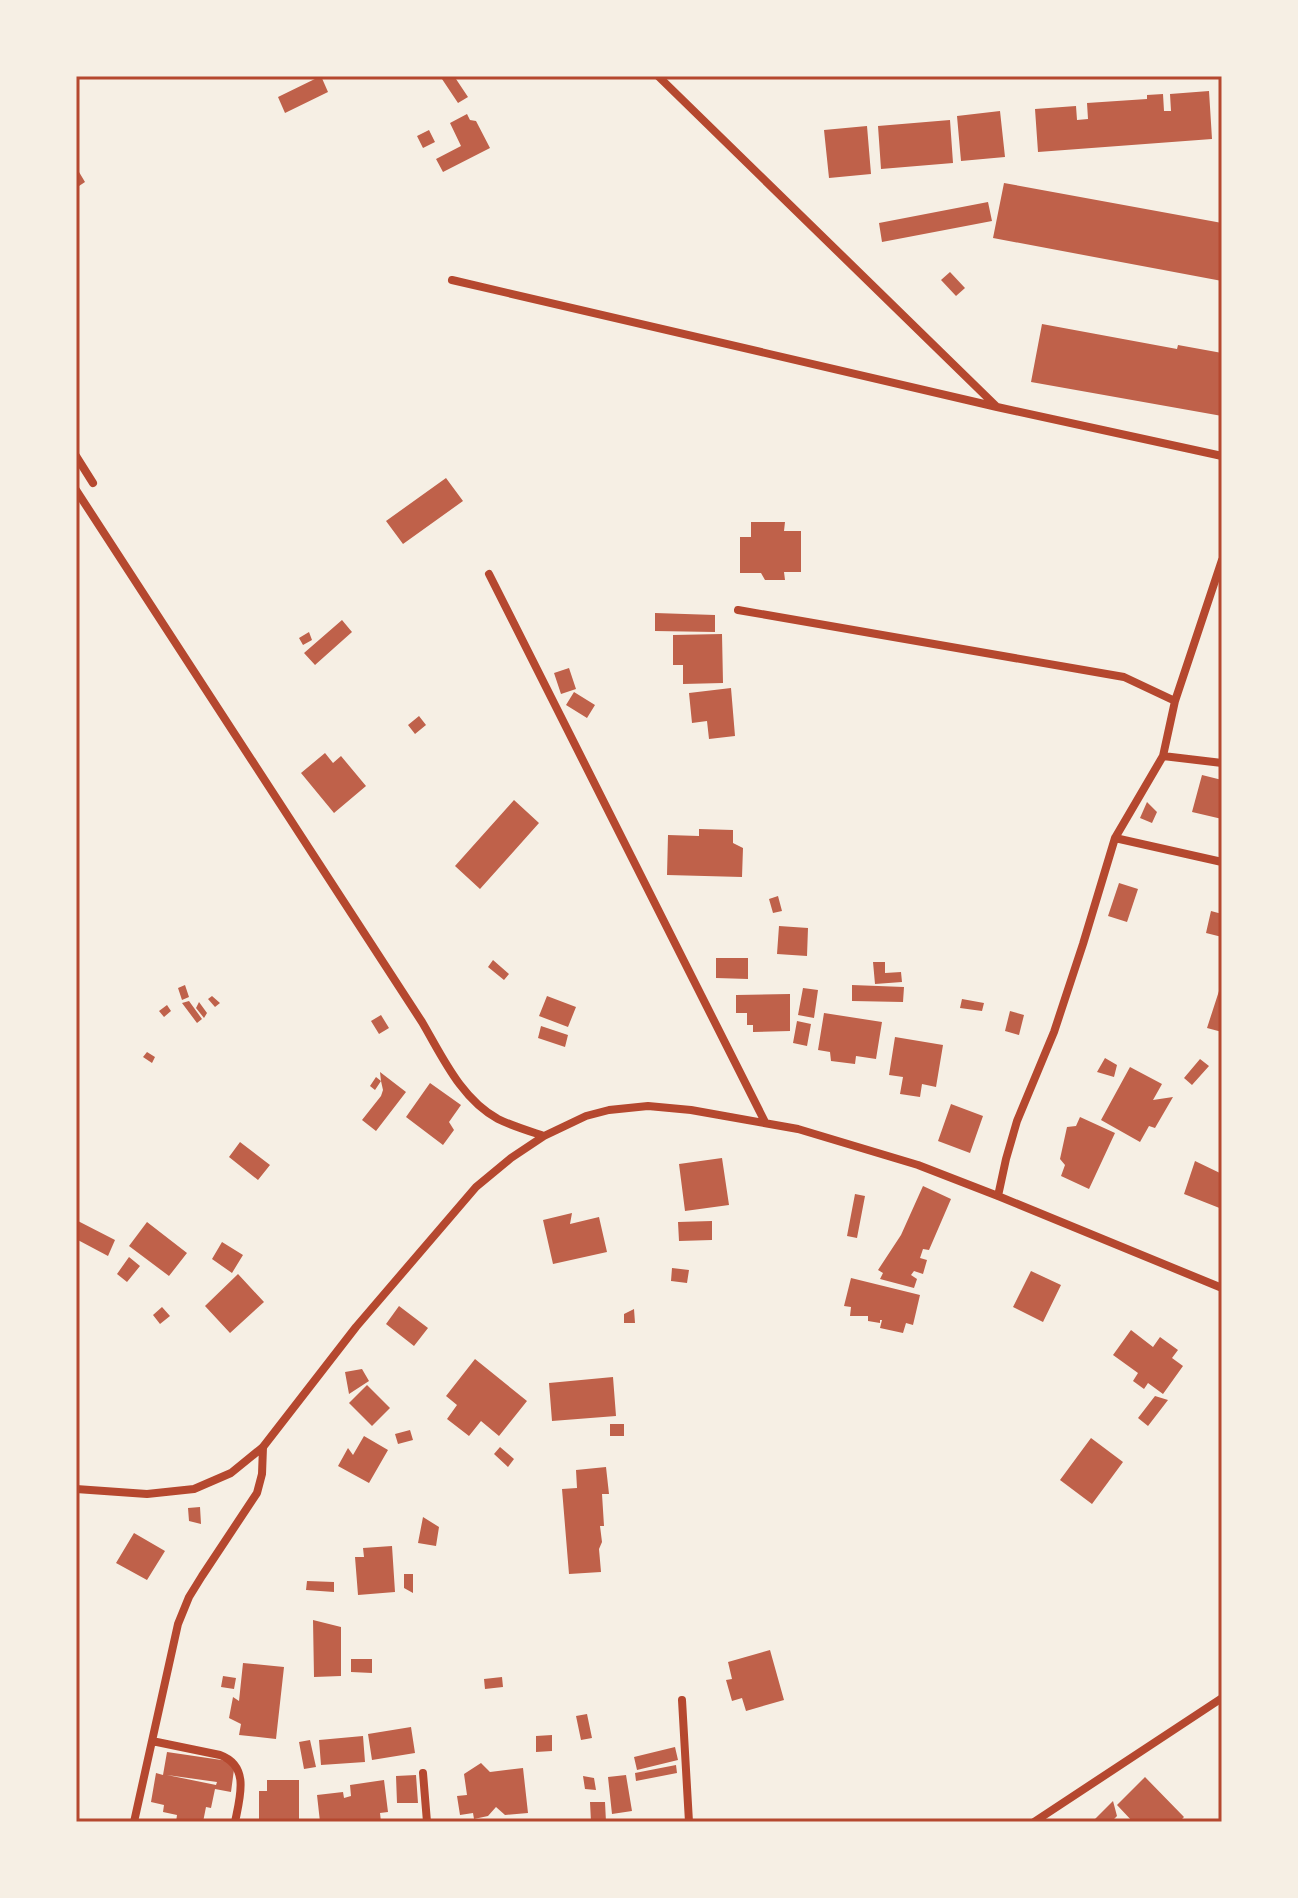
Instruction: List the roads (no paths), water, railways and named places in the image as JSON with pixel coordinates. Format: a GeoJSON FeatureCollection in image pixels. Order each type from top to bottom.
{"type":"FeatureCollection","features":[{"type":"Feature","properties":{"kind":"street"},"geometry":{"type":"LineString","coordinates":[[658,76],[997,407]]}},
{"type":"Feature","properties":{"kind":"street"},"geometry":{"type":"LineString","coordinates":[[452,280],[1222,456]]}},
{"type":"Feature","properties":{"kind":"street"},"geometry":{"type":"LineString","coordinates":[[76,456],[93,483]]}},
{"type":"Feature","properties":{"kind":"street"},"geometry":{"type":"LineString","coordinates":[[76,490],[422,1022],[453,1075],[483,1109],[497,1118],[544,1136]]}},
{"type":"Feature","properties":{"kind":"street"},"geometry":{"type":"LineString","coordinates":[[998,1196],[1017,1121],[1054,1032],[1115,838],[1163,756],[1175,701],[1222,560]]}},
{"type":"Feature","properties":{"kind":"street"},"geometry":{"type":"LineString","coordinates":[[489,574],[765,1122]]}},
{"type":"Feature","properties":{"kind":"street"},"geometry":{"type":"LineString","coordinates":[[738,610],[1124,677],[1175,701]]}},
{"type":"Feature","properties":{"kind":"street"},"geometry":{"type":"LineString","coordinates":[[1163,756],[1222,763]]}},
{"type":"Feature","properties":{"kind":"street"},"geometry":{"type":"LineString","coordinates":[[1115,838],[1222,862]]}},
{"type":"Feature","properties":{"kind":"street"},"geometry":{"type":"LineString","coordinates":[[76,1489],[147,1494],[194,1489],[231,1473],[263,1447],[356,1327],[476,1187],[544,1136],[586,1116],[609,1110],[648,1106],[691,1110],[798,1129],[918,1165],[1222,1288]]}},
{"type":"Feature","properties":{"kind":"street"},"geometry":{"type":"LineString","coordinates":[[134,1822],[178,1624],[189,1597],[257,1493],[262,1474],[263,1447]]}},
{"type":"Feature","properties":{"kind":"street"},"geometry":{"type":"LineString","coordinates":[[1034,1822],[1222,1698]]}},
{"type":"Feature","properties":{"kind":"street"},"geometry":{"type":"LineString","coordinates":[[682,1700],[689,1822]]}},
{"type":"Feature","properties":{"kind":"street"},"geometry":{"type":"LineString","coordinates":[[152,1741],[231,1759],[239,1769],[241,1784],[235,1822]]}},
{"type":"Feature","properties":{"kind":"street"},"geometry":{"type":"LineString","coordinates":[[423,1773],[427,1822]]}}]}
